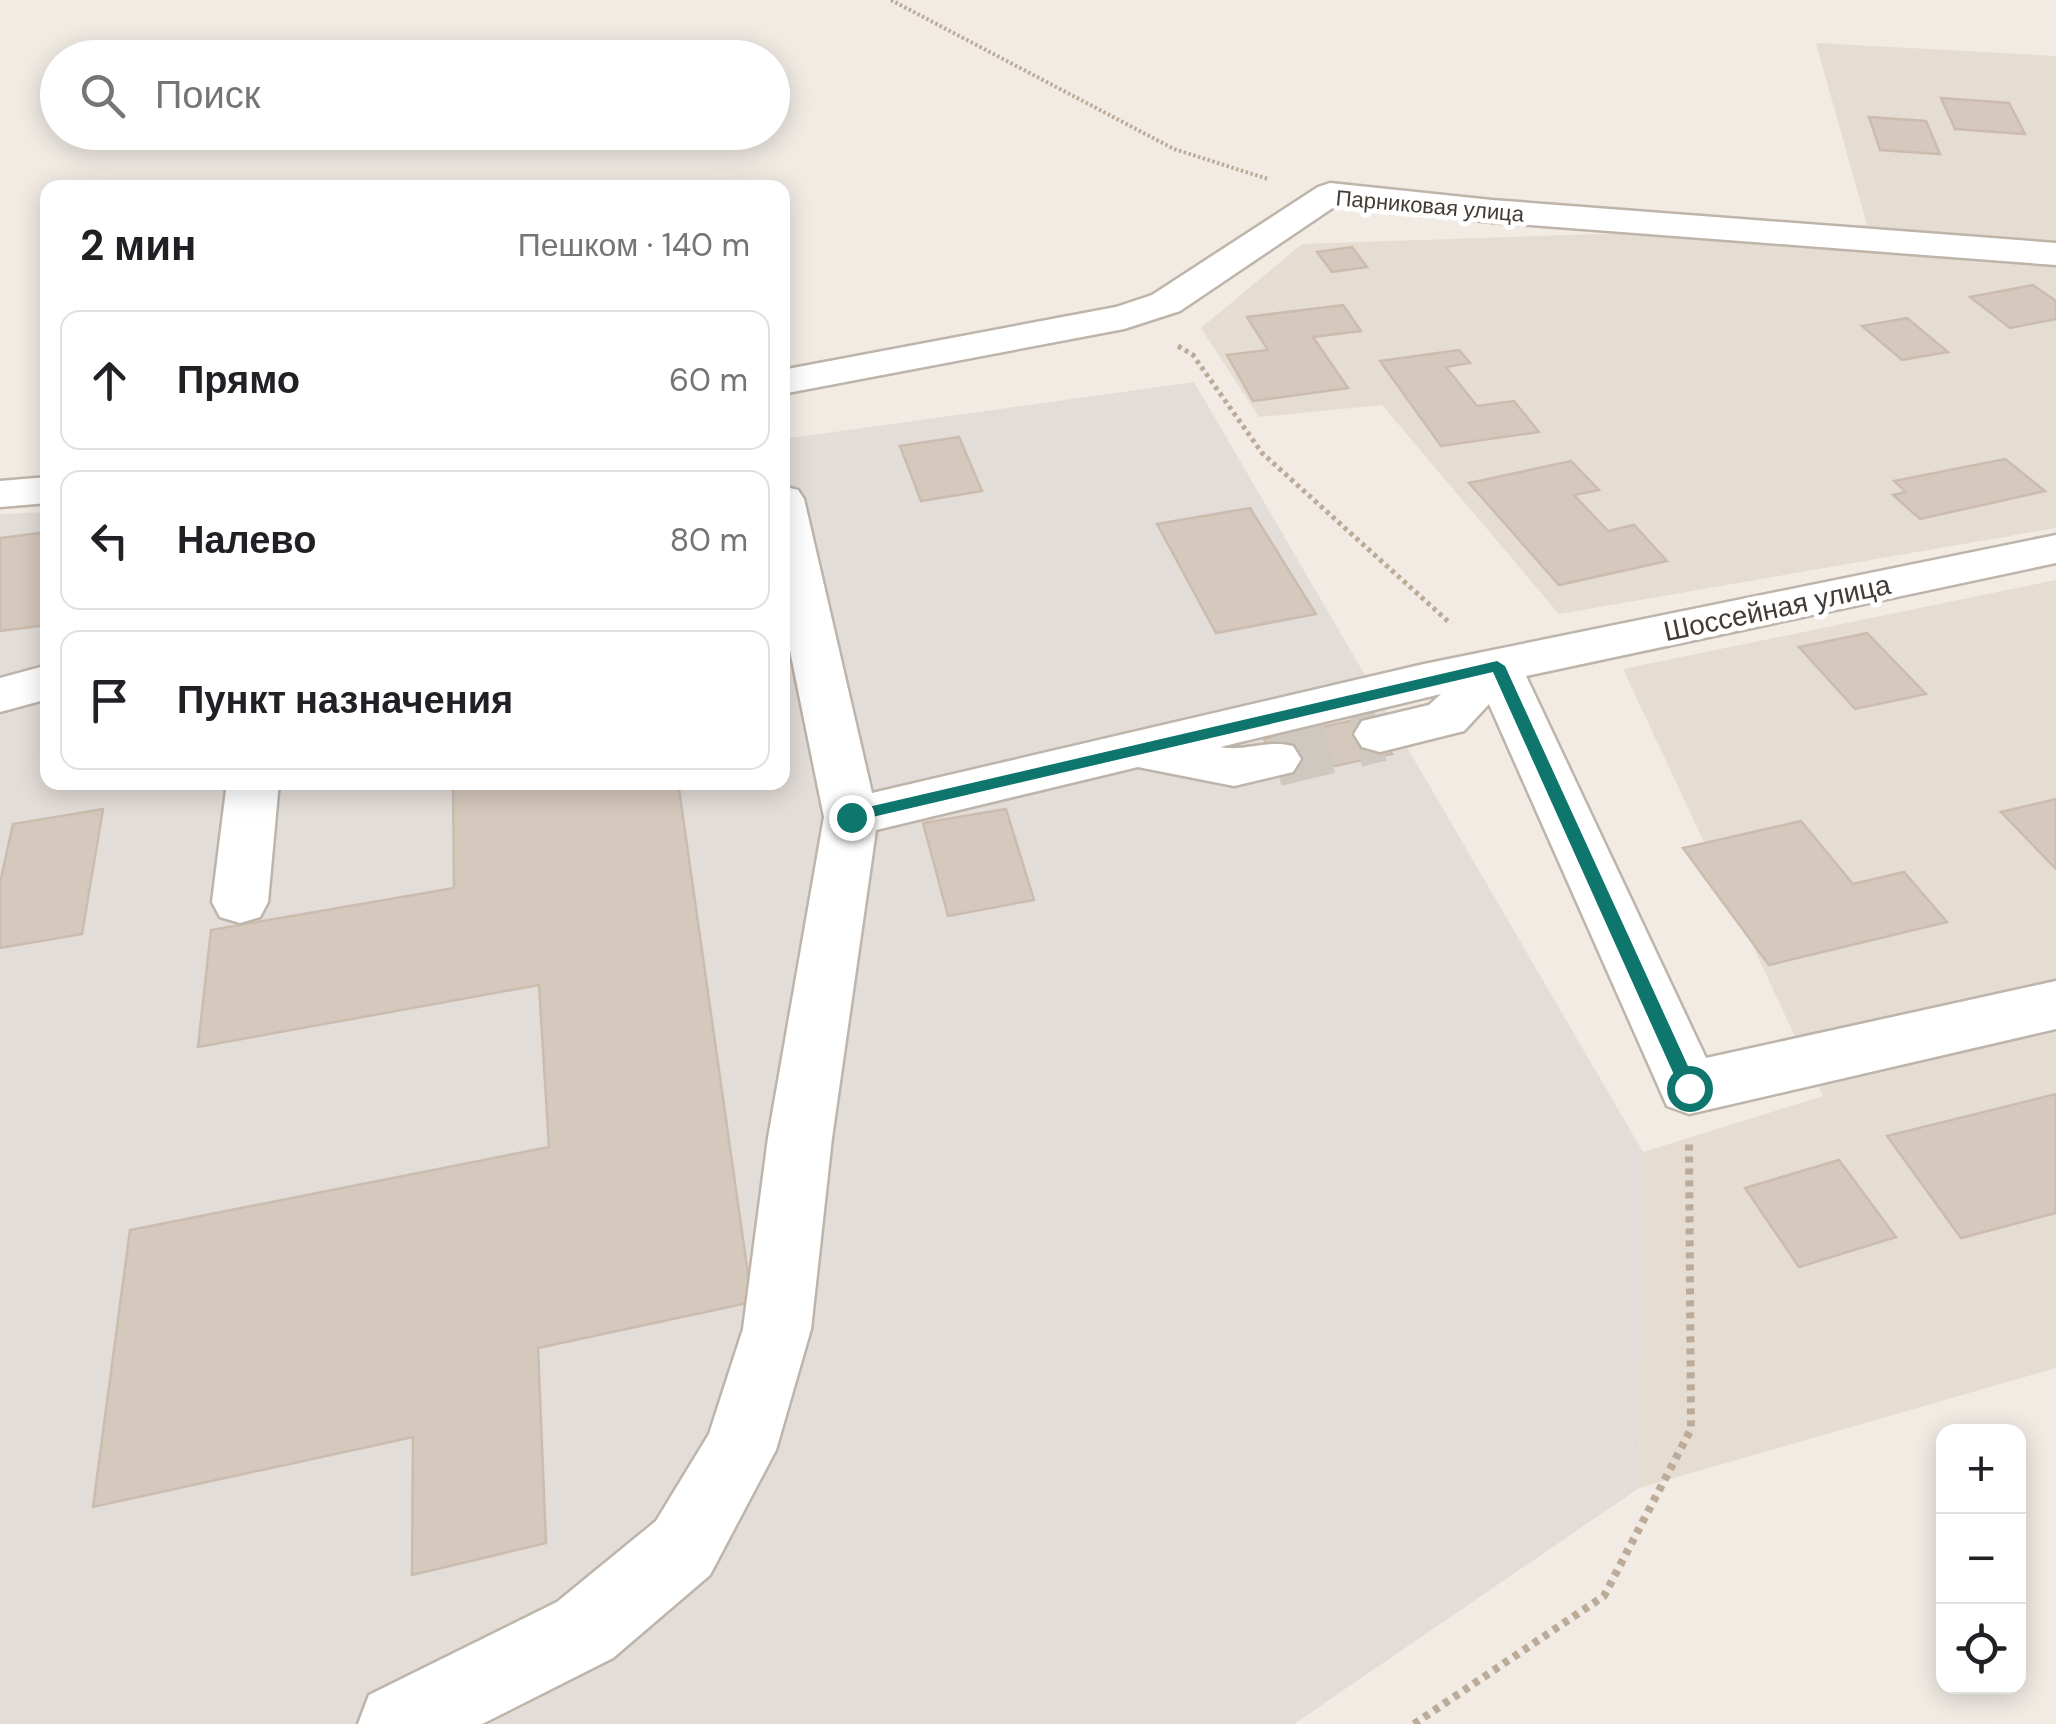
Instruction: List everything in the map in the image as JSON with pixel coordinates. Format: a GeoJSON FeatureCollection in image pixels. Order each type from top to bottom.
{"type":"FeatureCollection","features":[{"type":"Feature","properties":{"kind":"street","name":"Парниковая улица"},"geometry":{"type":"LineString","coordinates":[[790,380],[1124,317],[1166,303],[1330,194],[1492,212],[2056,254]]}},
{"type":"Feature","properties":{"kind":"street"},"geometry":{"type":"LineString","coordinates":[[0,494],[40,491]]}},
{"type":"Feature","properties":{"kind":"street"},"geometry":{"type":"LineString","coordinates":[[398,1724],[585,1630],[683,1548],[740,1450],[776,1329],[800,1138],[851,817],[790,536]]}},
{"type":"Feature","properties":{"kind":"street","name":"Шоссейная улица"},"geometry":{"type":"LineString","coordinates":[[851,817],[1497,666],[2056,549]]}},
{"type":"Feature","properties":{"kind":"street"},"geometry":{"type":"LineString","coordinates":[[1380,734],[1446,719],[1497,666],[1689,1088],[2056,1005]]}},
{"type":"Feature","properties":{"kind":"street"},"geometry":{"type":"LineString","coordinates":[[0,695],[40,684]]}},
{"type":"Feature","properties":{"kind":"street"},"geometry":{"type":"LineString","coordinates":[[1134,750],[1234,768],[1275,758]]}},
{"type":"Feature","properties":{"kind":"street"},"geometry":{"type":"LineString","coordinates":[[240,902],[253,790]]}},
{"type":"Feature","properties":{"kind":"path"},"geometry":{"type":"LineString","coordinates":[[891,0],[1174,149],[1248,174],[1330,194]]}},
{"type":"Feature","properties":{"kind":"path"},"geometry":{"type":"LineString","coordinates":[[1124,317],[1193,354],[1262,453],[1497,666]]}},
{"type":"Feature","properties":{"kind":"path"},"geometry":{"type":"LineString","coordinates":[[1414,1724],[1604,1596],[1690,1429],[1689,1088]]}},
{"type":"Feature","properties":{"kind":"shaded area"},"geometry":{"type":"Polygon","coordinates":[[[1816,43],[2056,56],[2056,528],[1559,614],[1382,405],[1259,417],[1201,328],[1302,244],[1867,225],[1816,43]]]}},
{"type":"Feature","properties":{"kind":"shaded area"},"geometry":{"type":"Polygon","coordinates":[[[1194,382],[1643,1152],[1639,1488],[1294,1724],[0,1724],[0,514],[40,512],[40,790],[790,790],[790,438],[1194,382]]]}},
{"type":"Feature","properties":{"kind":"shaded area"},"geometry":{"type":"Polygon","coordinates":[[[2056,580],[2056,1368],[1639,1488],[1643,1152],[1823,1096],[1623,669],[2056,580]]]}},
{"type":"Feature","properties":{"kind":"building"},"geometry":{"type":"Polygon","coordinates":[[[1941,98],[2009,103],[2025,134],[1955,129],[1941,98]]]}},
{"type":"Feature","properties":{"kind":"building"},"geometry":{"type":"Polygon","coordinates":[[[1869,117],[1926,121],[1940,154],[1880,150],[1869,117]]]}},
{"type":"Feature","properties":{"kind":"building"},"geometry":{"type":"Polygon","coordinates":[[[1352,247],[1367,267],[1332,272],[1317,252],[1352,247]]]}},
{"type":"Feature","properties":{"kind":"building"},"geometry":{"type":"Polygon","coordinates":[[[2033,285],[2056,301],[2056,319],[2010,328],[1970,297],[2033,285]]]}},
{"type":"Feature","properties":{"kind":"building"},"geometry":{"type":"Polygon","coordinates":[[[1343,305],[1361,331],[1313,337],[1348,388],[1253,401],[1227,355],[1268,350],[1247,317],[1343,305]]]}},
{"type":"Feature","properties":{"kind":"building"},"geometry":{"type":"Polygon","coordinates":[[[1907,318],[1948,352],[1902,360],[1862,326],[1907,318]]]}},
{"type":"Feature","properties":{"kind":"building"},"geometry":{"type":"Polygon","coordinates":[[[1459,350],[1470,363],[1446,367],[1477,406],[1514,401],[1539,432],[1441,446],[1380,361],[1459,350]]]}},
{"type":"Feature","properties":{"kind":"building"},"geometry":{"type":"Polygon","coordinates":[[[959,437],[982,491],[921,501],[900,446],[959,437]]]}},
{"type":"Feature","properties":{"kind":"building"},"geometry":{"type":"Polygon","coordinates":[[[2005,459],[2045,491],[1920,519],[1893,495],[1906,492],[1894,481],[2005,459]]]}},
{"type":"Feature","properties":{"kind":"building"},"geometry":{"type":"Polygon","coordinates":[[[1571,461],[1599,490],[1574,495],[1608,531],[1634,525],[1667,561],[1559,585],[1469,483],[1571,461]]]}},
{"type":"Feature","properties":{"kind":"building"},"geometry":{"type":"Polygon","coordinates":[[[1250,508],[1316,614],[1216,633],[1157,524],[1250,508]]]}},
{"type":"Feature","properties":{"kind":"building"},"geometry":{"type":"Polygon","coordinates":[[[40,533],[40,626],[0,631],[0,538],[40,533]]]}},
{"type":"Feature","properties":{"kind":"building"},"geometry":{"type":"Polygon","coordinates":[[[1867,633],[1926,694],[1855,709],[1799,647],[1867,633]]]}},
{"type":"Feature","properties":{"kind":"building"},"geometry":{"type":"Polygon","coordinates":[[[1369,717],[1392,754],[1286,776],[1264,739],[1369,717]]]}},
{"type":"Feature","properties":{"kind":"building"},"geometry":{"type":"Polygon","coordinates":[[[453,790],[679,790],[752,1302],[538,1348],[546,1543],[412,1575],[413,1437],[93,1507],[130,1230],[549,1147],[539,985],[198,1047],[211,930],[454,888],[453,790]]]}},
{"type":"Feature","properties":{"kind":"building"},"geometry":{"type":"Polygon","coordinates":[[[2056,799],[2056,869],[2001,812],[2056,799]]]}},
{"type":"Feature","properties":{"kind":"building"},"geometry":{"type":"Polygon","coordinates":[[[103,809],[82,934],[0,948],[0,883],[13,824],[103,809]]]}},
{"type":"Feature","properties":{"kind":"building"},"geometry":{"type":"Polygon","coordinates":[[[1006,809],[1034,900],[948,916],[923,823],[1006,809]]]}},
{"type":"Feature","properties":{"kind":"building"},"geometry":{"type":"Polygon","coordinates":[[[1801,821],[1853,884],[1904,872],[1947,922],[1769,965],[1683,848],[1801,821]]]}},
{"type":"Feature","properties":{"kind":"building"},"geometry":{"type":"Polygon","coordinates":[[[2056,1094],[2056,1213],[1961,1238],[1887,1136],[2056,1094]]]}},
{"type":"Feature","properties":{"kind":"building"},"geometry":{"type":"Polygon","coordinates":[[[1839,1160],[1896,1237],[1799,1267],[1745,1188],[1839,1160]]]}},
{"type":"Feature","properties":{"kind":"tunnel"},"geometry":{"type":"LineString","coordinates":[[1275,759],[1380,734]]}},
{"type":"Feature","properties":{"kind":"route"},"geometry":{"type":"LineString","coordinates":[[851,817],[1497,666],[1689,1088]]}}]}
